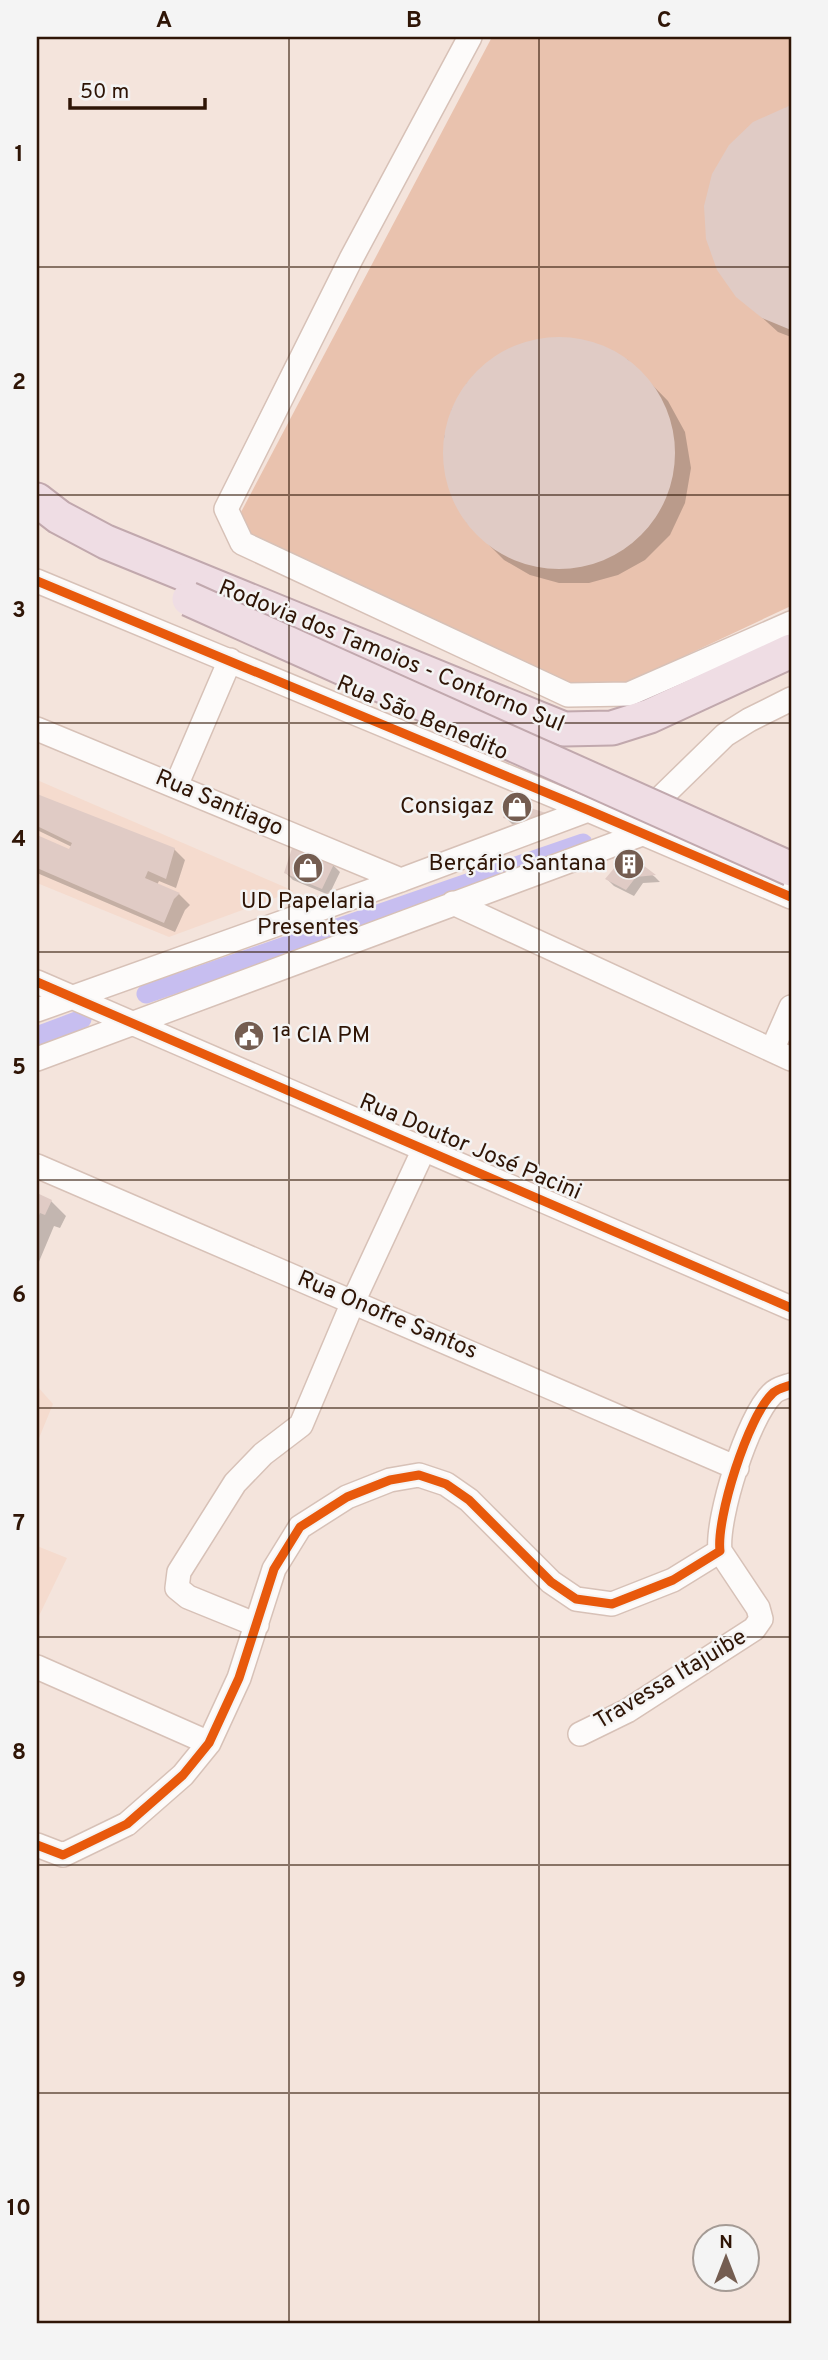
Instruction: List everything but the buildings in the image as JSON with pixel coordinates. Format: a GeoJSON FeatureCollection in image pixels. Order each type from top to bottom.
{"type":"FeatureCollection","features":[{"type":"Feature","properties":{"kind":"highway","name":"Rodovia dos Tamoios - Contorno Sul"},"geometry":{"type":"LineString","coordinates":[[37,500],[59,517],[106,542],[564,729],[612,728],[650,716],[791,651]]}},
{"type":"Feature","properties":{"kind":"highway","name":"Rodovia dos Tamoios - Contorno Sul"},"geometry":{"type":"LineString","coordinates":[[37,527],[50,538],[103,564],[189,599],[791,869]]}},
{"type":"Feature","properties":{"kind":"street"},"geometry":{"type":"LineString","coordinates":[[470,37],[351,259],[226,509],[242,543],[568,695],[629,694],[791,623]]}},
{"type":"Feature","properties":{"kind":"street","name":"Rua São Benedito"},"geometry":{"type":"LineString","coordinates":[[37,581],[791,897]]}},
{"type":"Feature","properties":{"kind":"street"},"geometry":{"type":"LineString","coordinates":[[176,786],[230,660]]}},
{"type":"Feature","properties":{"kind":"street"},"geometry":{"type":"LineString","coordinates":[[37,1059],[453,903],[636,831],[725,735],[791,699]]}},
{"type":"Feature","properties":{"kind":"street","name":"Rua Santiago"},"geometry":{"type":"LineString","coordinates":[[37,729],[401,880]]}},
{"type":"Feature","properties":{"kind":"street"},"geometry":{"type":"LineString","coordinates":[[37,1010],[588,810]]}},
{"type":"Feature","properties":{"kind":"street"},"geometry":{"type":"LineString","coordinates":[[453,903],[782,1054],[791,1007]]}},
{"type":"Feature","properties":{"kind":"street","name":"Rua Doutor José Pacini"},"geometry":{"type":"LineString","coordinates":[[37,982],[791,1308]]}},
{"type":"Feature","properties":{"kind":"street"},"geometry":{"type":"LineString","coordinates":[[257,1625],[188,1597],[177,1588],[179,1572],[235,1483],[263,1454],[301,1425],[353,1302],[424,1149]]}},
{"type":"Feature","properties":{"kind":"street","name":"Rua Onofre Santos"},"geometry":{"type":"LineString","coordinates":[[37,1166],[737,1468]]}},
{"type":"Feature","properties":{"kind":"street"},"geometry":{"type":"LineString","coordinates":[[37,1845],[63,1855],[127,1824],[183,1775],[209,1743],[239,1678],[274,1569],[300,1527],[347,1497],[390,1480],[419,1475],[446,1484],[469,1500],[551,1582],[576,1599],[612,1604],[673,1580],[719,1551],[718,1539],[724,1504],[755,1415],[773,1392],[791,1385]]}},
{"type":"Feature","properties":{"kind":"street","name":"Travessa Itajuibe"},"geometry":{"type":"LineString","coordinates":[[580,1734],[627,1711],[754,1629],[761,1619],[758,1608],[719,1551]]}},
{"type":"Feature","properties":{"kind":"street"},"geometry":{"type":"LineString","coordinates":[[37,1667],[209,1743]]}},
{"type":"Feature","properties":{"kind":"shaded area"},"geometry":{"type":"Polygon","coordinates":[[[492,37],[791,37],[791,606],[629,682],[558,682],[252,539],[240,514],[492,37]]]}},
{"type":"Feature","properties":{"kind":"shaded area"},"geometry":{"type":"Polygon","coordinates":[[[37,780],[294,891],[169,937],[37,883],[37,780]]]}},
{"type":"Feature","properties":{"kind":"shaded area"},"geometry":{"type":"Polygon","coordinates":[[[37,1386],[53,1404],[37,1443],[37,1386]]]}},
{"type":"Feature","properties":{"kind":"shaded area"},"geometry":{"type":"Polygon","coordinates":[[[37,1546],[67,1558],[37,1620],[37,1546]]]}},
{"type":"Feature","properties":{"kind":"waterway"},"geometry":{"type":"LineString","coordinates":[[146,994],[583,843]]}},
{"type":"Feature","properties":{"kind":"waterway"},"geometry":{"type":"LineString","coordinates":[[37,1036],[82,1019]]}},
{"type":"Feature","properties":{"kind":"cycle path"},"geometry":{"type":"LineString","coordinates":[[37,581],[791,897]]}},
{"type":"Feature","properties":{"kind":"cycle path"},"geometry":{"type":"LineString","coordinates":[[37,982],[791,1308]]}},
{"type":"Feature","properties":{"kind":"cycle path"},"geometry":{"type":"LineString","coordinates":[[37,1845],[63,1855],[127,1824],[183,1775],[209,1743],[239,1678],[274,1569],[300,1527],[347,1497],[390,1480],[419,1475],[446,1484],[469,1500],[551,1582],[576,1599],[612,1604],[673,1580],[720,1551],[728,1493],[744,1445],[753,1424],[772,1394],[791,1385]]}},
{"type":"Feature","properties":{"kind":"place","name":"Consigaz"},"geometry":{"type":"Point","coordinates":[517,807]}},
{"type":"Feature","properties":{"kind":"place","name":"Berçário Santana"},"geometry":{"type":"Point","coordinates":[629,864]}},
{"type":"Feature","properties":{"kind":"place","name":"UD Papelaria Presentes"},"geometry":{"type":"Point","coordinates":[308,868]}},
{"type":"Feature","properties":{"kind":"place","name":"1ª CIA PM"},"geometry":{"type":"Point","coordinates":[249,1036]}}]}
